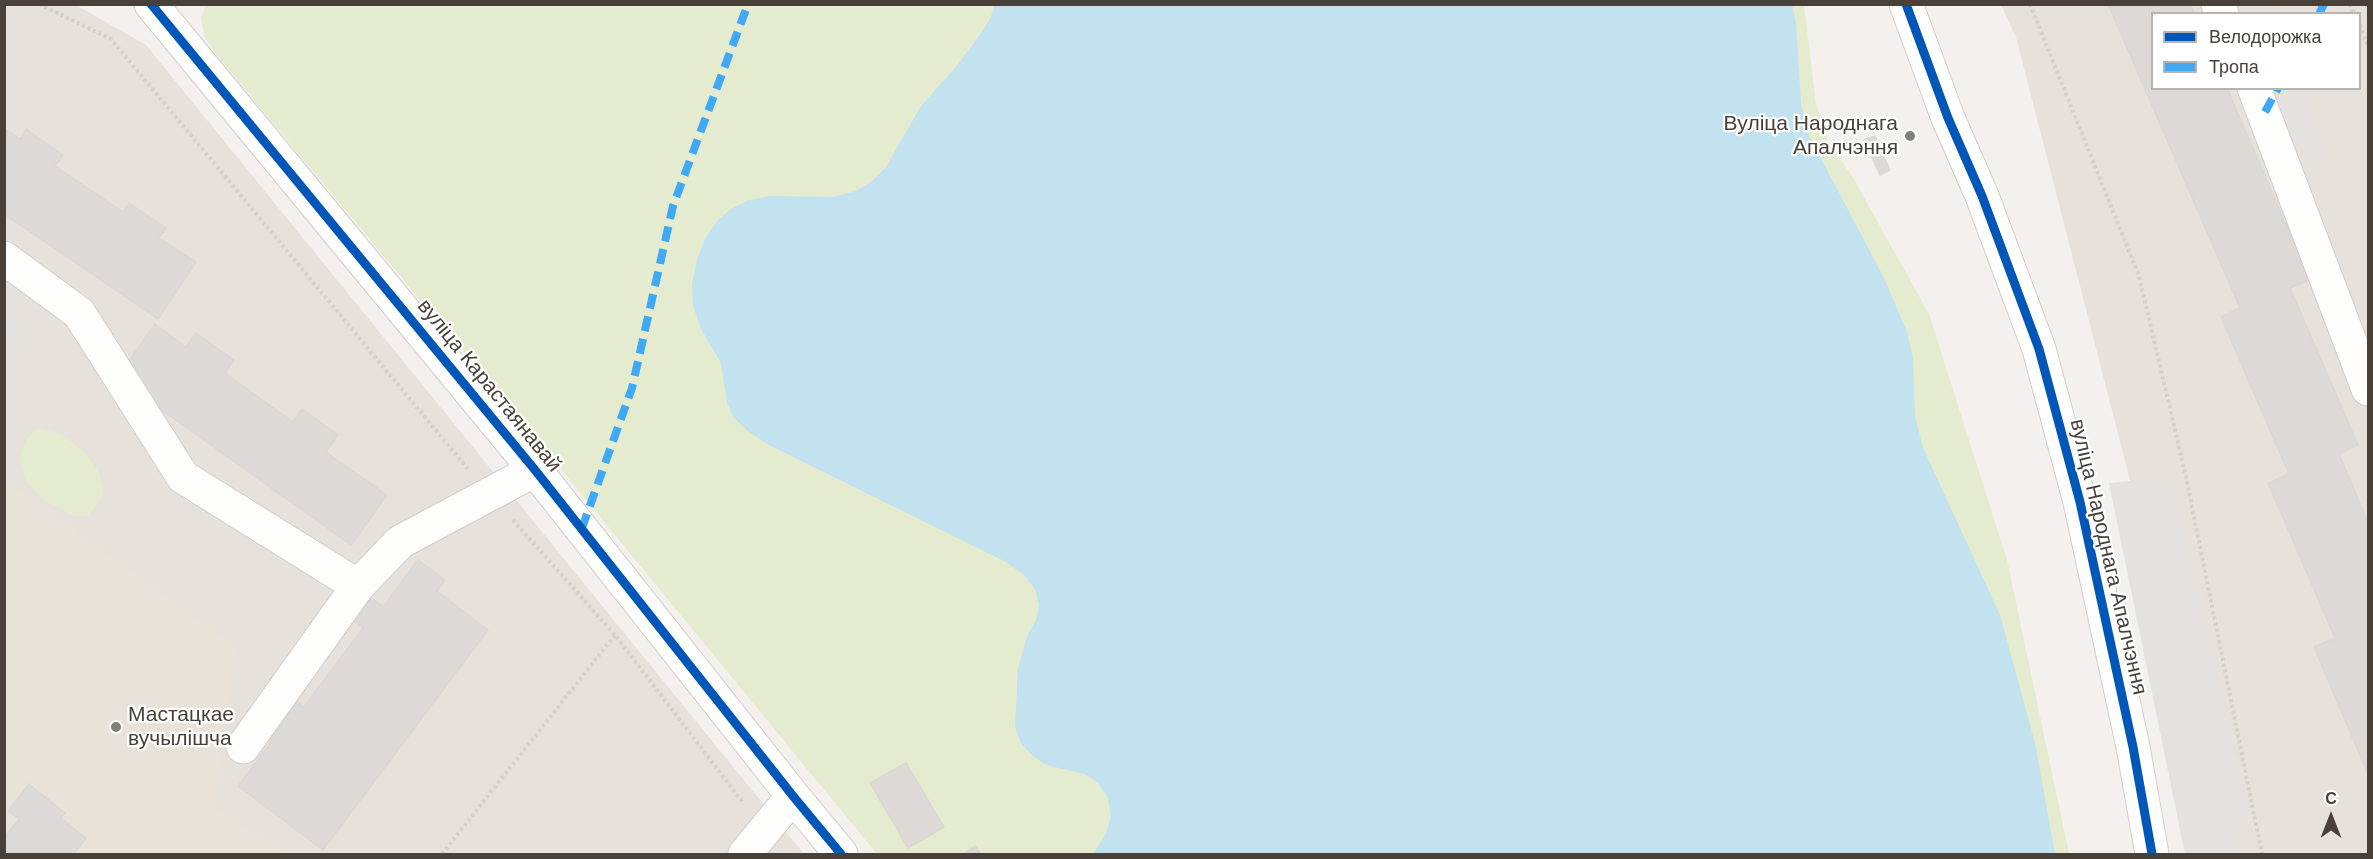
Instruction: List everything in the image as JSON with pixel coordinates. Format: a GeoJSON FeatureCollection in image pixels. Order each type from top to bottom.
{"type":"FeatureCollection","features":[{"type":"Feature","properties":{"kind":"street","name":"вуліца Карастаянавай"},"geometry":{"type":"LineString","coordinates":[[151,4],[535,470],[842,855]]}},
{"type":"Feature","properties":{"kind":"street","name":"вуліца Народнага Апалчэння"},"geometry":{"type":"LineString","coordinates":[[1906,4],[1948,118],[1982,196],[2039,349],[2080,502],[2133,747],[2152,855]]}},
{"type":"Feature","properties":{"kind":"street"},"geometry":{"type":"LineString","coordinates":[[2255,90],[2368,388]]}},
{"type":"Feature","properties":{"kind":"street"},"geometry":{"type":"LineString","coordinates":[[4,258],[80,313],[183,477],[358,586]]}},
{"type":"Feature","properties":{"kind":"street"},"geometry":{"type":"LineString","coordinates":[[243,747],[358,586],[400,542],[535,470]]}},
{"type":"Feature","properties":{"kind":"street"},"geometry":{"type":"LineString","coordinates":[[755,843],[793,796]]}},
{"type":"Feature","properties":{"kind":"path"},"geometry":{"type":"LineString","coordinates":[[39,4],[111,39],[489,493],[615,635],[755,843]]}},
{"type":"Feature","properties":{"kind":"path"},"geometry":{"type":"LineString","coordinates":[[2030,4],[2139,276],[2186,477],[2262,855]]}},
{"type":"Feature","properties":{"kind":"path"},"geometry":{"type":"LineString","coordinates":[[2361,28],[2368,45]]}},
{"type":"Feature","properties":{"kind":"path"},"geometry":{"type":"LineString","coordinates":[[442,855],[615,635]]}},
{"type":"Feature","properties":{"kind":"shaded area"},"geometry":{"type":"Polygon","coordinates":[[[2253,4],[2274,5],[2277,12],[2240,12],[2239,9],[2253,4]]]}},
{"type":"Feature","properties":{"kind":"shaded area"},"geometry":{"type":"Polygon","coordinates":[[[5,5],[76,5],[146,45],[804,854],[5,854],[5,5]]]}},
{"type":"Feature","properties":{"kind":"shaded area"},"geometry":{"type":"Polygon","coordinates":[[[2001,5],[2368,5],[2368,854],[2201,854],[2141,523],[2016,37],[2001,5]]]}},
{"type":"Feature","properties":{"kind":"shaded area"},"geometry":{"type":"Polygon","coordinates":[[[2268,90],[2303,90],[2326,156],[2296,168],[2268,90]]]}},
{"type":"Feature","properties":{"kind":"shaded area"},"geometry":{"type":"Polygon","coordinates":[[[4,310],[42,333],[29,355],[5,340],[4,310]]]}},
{"type":"Feature","properties":{"kind":"shaded area"},"geometry":{"type":"Polygon","coordinates":[[[2171,477],[2250,819],[2235,837],[2237,854],[2185,854],[2109,483],[2171,477]]]}},
{"type":"Feature","properties":{"kind":"shaded area","name":"Мастацкае вучылішча"},"geometry":{"type":"Polygon","coordinates":[[[4,478],[238,648],[215,807],[290,854],[5,854],[4,478]]]}},
{"type":"Feature","properties":{"kind":"green space"},"geometry":{"type":"Polygon","coordinates":[[[206,4],[1804,5],[1816,104],[1829,143],[1852,176],[1929,314],[2007,560],[2069,854],[877,854],[214,52],[204,35],[201,18],[206,4]]]}},
{"type":"Feature","properties":{"kind":"green space"},"geometry":{"type":"Polygon","coordinates":[[[39,428],[62,434],[85,453],[99,472],[104,493],[89,516],[75,517],[42,499],[27,483],[21,468],[21,452],[28,437],[39,428]]]}},
{"type":"Feature","properties":{"kind":"water"},"geometry":{"type":"Polygon","coordinates":[[[994,5],[1792,5],[1796,23],[1801,104],[1809,136],[1884,278],[1907,332],[1913,359],[1915,416],[1923,448],[2000,615],[2035,743],[2055,854],[1093,854],[1106,834],[1111,816],[1108,798],[1098,783],[1085,774],[1046,765],[1032,755],[1021,743],[1015,727],[1018,668],[1028,634],[1037,618],[1039,604],[1035,589],[1024,575],[1006,562],[769,445],[749,432],[733,417],[727,402],[721,363],[700,327],[693,305],[692,284],[697,260],[705,239],[717,221],[731,209],[749,200],[771,196],[833,197],[856,191],[872,181],[886,167],[921,106],[956,67],[982,32],[991,17],[994,5]]]}},
{"type":"Feature","properties":{"kind":"building"},"geometry":{"type":"Polygon","coordinates":[[[2108,4],[2190,4],[2193,12],[2151,12],[2151,90],[2228,90],[2310,280],[2290,288],[2358,445],[2339,454],[2368,522],[2368,774],[2314,647],[2335,638],[2268,483],[2289,474],[2221,317],[2240,308],[2108,4]]]}},
{"type":"Feature","properties":{"kind":"building"},"geometry":{"type":"Polygon","coordinates":[[[4,128],[20,139],[26,129],[63,155],[55,166],[123,212],[129,203],[166,228],[159,238],[196,262],[158,319],[4,214],[4,128]]]}},
{"type":"Feature","properties":{"kind":"building"},"geometry":{"type":"Polygon","coordinates":[[[1875,136],[1890,170],[1880,175],[1864,140],[1875,136]]]}},
{"type":"Feature","properties":{"kind":"building"},"geometry":{"type":"Polygon","coordinates":[[[155,324],[186,347],[196,333],[234,360],[225,373],[293,422],[302,409],[338,435],[326,452],[387,495],[351,545],[117,378],[155,324]]]}},
{"type":"Feature","properties":{"kind":"building"},"geometry":{"type":"Polygon","coordinates":[[[418,560],[445,580],[437,591],[488,630],[323,850],[238,786],[271,742],[260,733],[289,695],[304,707],[363,628],[346,614],[363,591],[383,607],[418,560]]]}},
{"type":"Feature","properties":{"kind":"building"},"geometry":{"type":"Polygon","coordinates":[[[906,763],[944,827],[908,848],[870,783],[906,763]]]}},
{"type":"Feature","properties":{"kind":"building"},"geometry":{"type":"Polygon","coordinates":[[[29,784],[65,813],[61,818],[86,838],[74,854],[4,854],[4,838],[19,819],[8,811],[29,784]]]}},
{"type":"Feature","properties":{"kind":"building"},"geometry":{"type":"Polygon","coordinates":[[[975,846],[981,854],[963,854],[975,846]]]}},
{"type":"Feature","properties":{"kind":"marked path"},"geometry":{"type":"LineString","coordinates":[[582,528],[632,388],[673,206],[748,4]]}},
{"type":"Feature","properties":{"kind":"marked path"},"geometry":{"type":"LineString","coordinates":[[2320,12],[2324,4]]}},
{"type":"Feature","properties":{"kind":"marked path"},"geometry":{"type":"LineString","coordinates":[[2265,112],[2277,90]]}},
{"type":"Feature","properties":{"kind":"cycle path"},"geometry":{"type":"LineString","coordinates":[[151,4],[535,470],[841,854]]}},
{"type":"Feature","properties":{"kind":"cycle path"},"geometry":{"type":"LineString","coordinates":[[1906,4],[1948,118],[1982,196],[2039,349],[2080,502],[2133,747],[2152,854]]}},
{"type":"Feature","properties":{"kind":"place","name":"Вуліца Народнага Апалчэння"},"geometry":{"type":"Point","coordinates":[1910,136]}},
{"type":"Feature","properties":{"kind":"place","name":"Мастацкае вучылішча"},"geometry":{"type":"Point","coordinates":[116,727]}}]}
